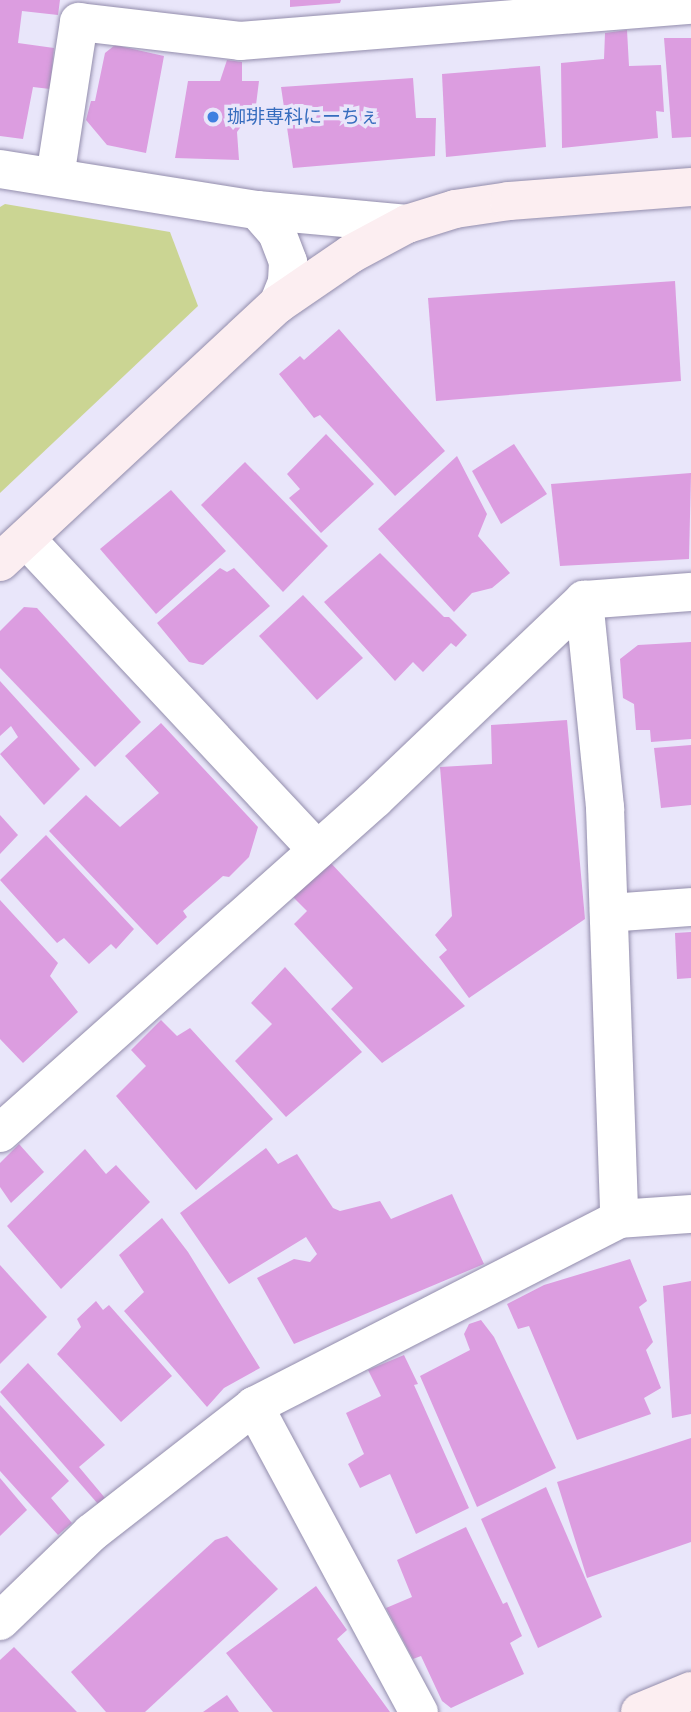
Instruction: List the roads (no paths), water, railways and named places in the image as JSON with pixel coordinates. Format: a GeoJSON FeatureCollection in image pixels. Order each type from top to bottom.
{"type":"FeatureCollection","features":[{"type":"Feature","properties":{"kind":"street"},"geometry":{"type":"LineString","coordinates":[[55,177],[79,22],[240,41],[691,5]]}},
{"type":"Feature","properties":{"kind":"street"},"geometry":{"type":"LineString","coordinates":[[0,169],[257,210],[407,224]]}},
{"type":"Feature","properties":{"kind":"street"},"geometry":{"type":"LineString","coordinates":[[317,850],[13,550],[278,304],[351,254],[407,224],[454,209],[495,203],[691,187]]}},
{"type":"Feature","properties":{"kind":"street"},"geometry":{"type":"LineString","coordinates":[[257,210],[277,233],[288,262],[287,282],[278,304]]}},
{"type":"Feature","properties":{"kind":"street"},"geometry":{"type":"LineString","coordinates":[[0,1133],[375,799],[584,600],[691,592]]}},
{"type":"Feature","properties":{"kind":"street"},"geometry":{"type":"LineString","coordinates":[[584,600],[606,808],[619,1219]]}},
{"type":"Feature","properties":{"kind":"street"},"geometry":{"type":"LineString","coordinates":[[609,913],[691,907]]}},
{"type":"Feature","properties":{"kind":"street"},"geometry":{"type":"LineString","coordinates":[[0,1621],[91,1533],[254,1406],[619,1219],[691,1214]]}},
{"type":"Feature","properties":{"kind":"street"},"geometry":{"type":"LineString","coordinates":[[254,1406],[419,1712]]}},
{"type":"Feature","properties":{"kind":"street"},"geometry":{"type":"LineString","coordinates":[[640,1712],[691,1691]]}},
{"type":"Feature","properties":{"kind":"place","name":"珈琲専科にーちぇ"},"geometry":{"type":"Point","coordinates":[213,117]}}]}
